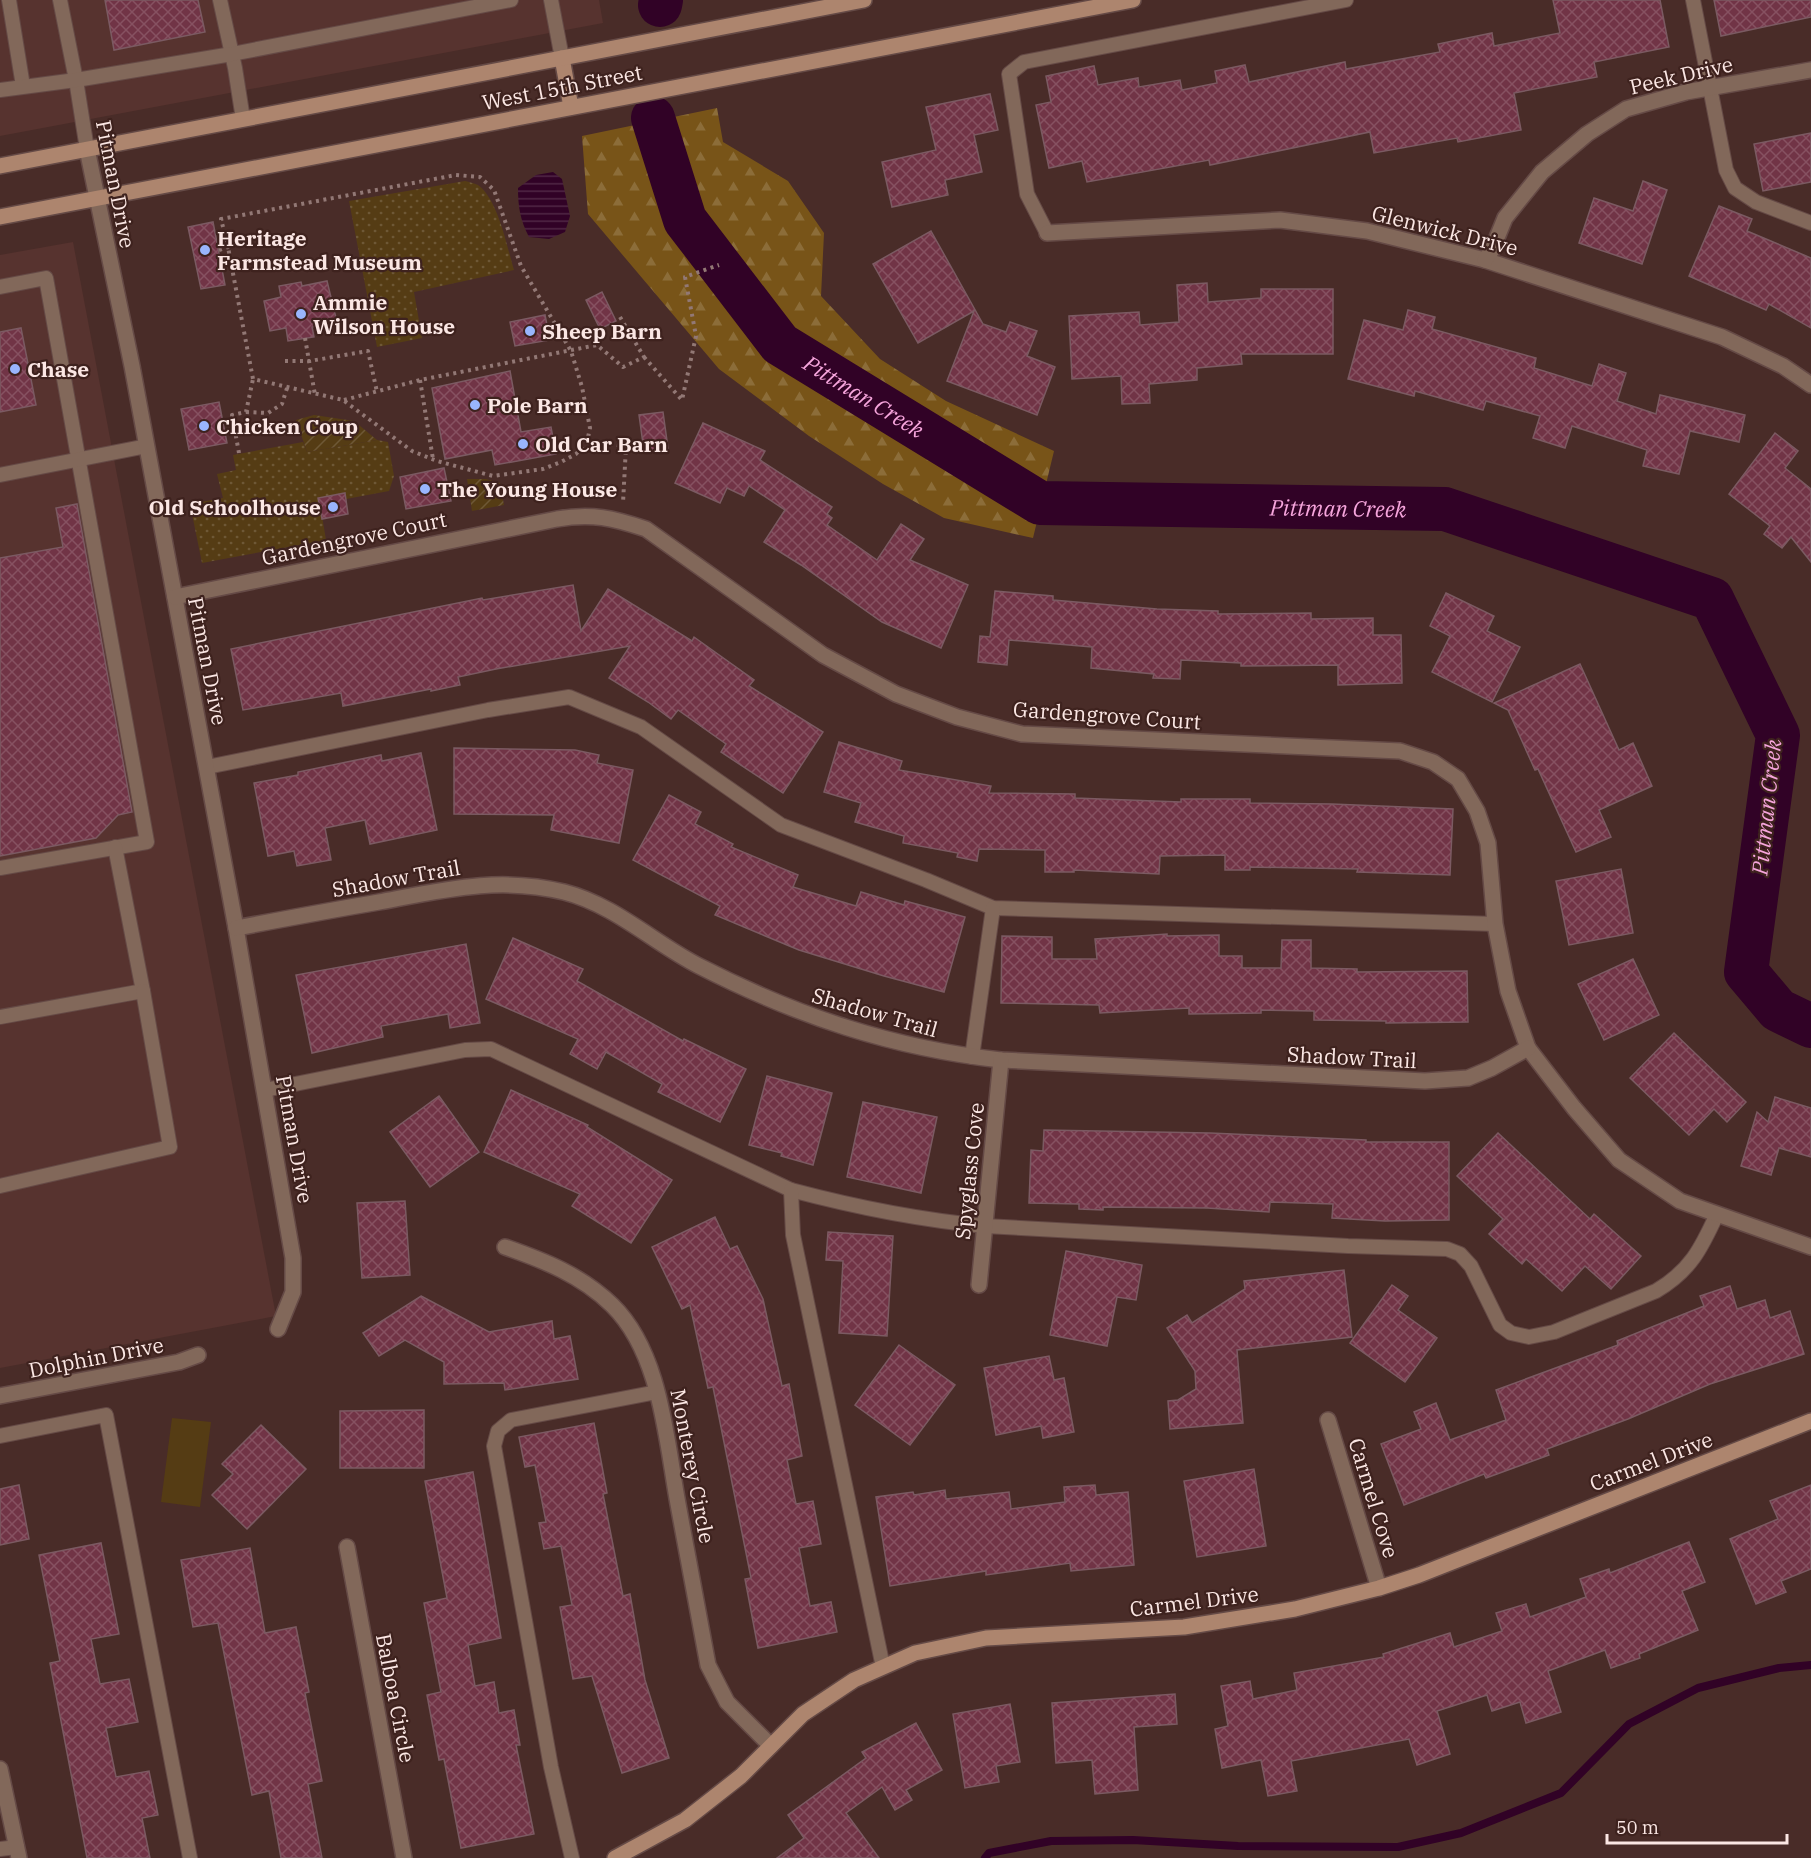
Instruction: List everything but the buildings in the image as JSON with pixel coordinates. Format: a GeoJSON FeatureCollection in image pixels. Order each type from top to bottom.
{"type":"FeatureCollection","features":[{"type":"Feature","properties":{"kind":"main road","name":"West 15th Street"},"geometry":{"type":"LineString","coordinates":[[0,166],[864,0]]}},
{"type":"Feature","properties":{"kind":"main road","name":"West 15th Street"},"geometry":{"type":"LineString","coordinates":[[0,217],[1133,0]]}},
{"type":"Feature","properties":{"kind":"main road"},"geometry":{"type":"LineString","coordinates":[[562,58],[571,107]]}},
{"type":"Feature","properties":{"kind":"main road","name":"Carmel Drive"},"geometry":{"type":"LineString","coordinates":[[615,1858],[685,1820],[741,1776],[803,1714],[854,1680],[915,1653],[986,1638],[1184,1627],[1295,1609],[1379,1588],[1419,1575],[1811,1421]]}},
{"type":"Feature","properties":{"kind":"street","name":"Peek Drive"},"geometry":{"type":"LineString","coordinates":[[1485,260],[1492,250],[1505,218],[1542,172],[1587,134],[1626,109],[1686,92],[1811,70]]}},
{"type":"Feature","properties":{"kind":"street","name":"Pitman Drive"},"geometry":{"type":"LineString","coordinates":[[87,149],[132,366],[207,767],[293,1258],[293,1292],[278,1329]]}},
{"type":"Feature","properties":{"kind":"street","name":"Glenwick Drive"},"geometry":{"type":"LineString","coordinates":[[1047,233],[1280,220],[1367,231],[1485,260],[1722,337],[1783,366],[1811,385]]}},
{"type":"Feature","properties":{"kind":"street","name":"Gardengrove Court"},"geometry":{"type":"LineString","coordinates":[[175,597],[557,519],[597,515],[646,529],[823,655],[896,694],[957,717],[1022,734],[1400,751],[1433,762],[1458,779],[1477,811],[1488,843],[1495,924],[1508,991],[1528,1048],[1574,1108],[1619,1160],[1680,1201],[1811,1247]]}},
{"type":"Feature","properties":{"kind":"street","name":"Shadow Trail"},"geometry":{"type":"LineString","coordinates":[[236,928],[467,885],[517,885],[565,892],[611,911],[697,965],[787,1008],[882,1040],[972,1057],[1425,1081],[1468,1078],[1528,1048]]}},
{"type":"Feature","properties":{"kind":"street","name":"Spyglass Cove"},"geometry":{"type":"LineString","coordinates":[[979,1285],[1001,1060]]}},
{"type":"Feature","properties":{"kind":"street","name":"Monterey Circle"},"geometry":{"type":"LineString","coordinates":[[505,1247],[552,1264],[584,1281],[613,1306],[636,1336],[656,1382],[708,1665],[727,1702],[771,1746]]}},
{"type":"Feature","properties":{"kind":"street","name":"Dolphin Drive"},"geometry":{"type":"LineString","coordinates":[[0,1396],[178,1362],[198,1355]]}},
{"type":"Feature","properties":{"kind":"street","name":"Carmel Cove"},"geometry":{"type":"LineString","coordinates":[[1328,1420],[1379,1588]]}},
{"type":"Feature","properties":{"kind":"street","name":"Balboa Circle"},"geometry":{"type":"LineString","coordinates":[[347,1546],[404,1858]]}},
{"type":"Feature","properties":{"kind":"street"},"geometry":{"type":"LineString","coordinates":[[0,1769],[18,1852]]}},
{"type":"Feature","properties":{"kind":"lane"},"geometry":{"type":"LineString","coordinates":[[9,0],[23,86]]}},
{"type":"Feature","properties":{"kind":"lane","name":"Pitman Drive"},"geometry":{"type":"LineString","coordinates":[[60,0],[87,149]]}},
{"type":"Feature","properties":{"kind":"lane"},"geometry":{"type":"LineString","coordinates":[[220,0],[243,119]]}},
{"type":"Feature","properties":{"kind":"lane"},"geometry":{"type":"LineString","coordinates":[[0,90],[232,54],[511,0]]}},
{"type":"Feature","properties":{"kind":"lane"},"geometry":{"type":"LineString","coordinates":[[551,0],[562,58]]}},
{"type":"Feature","properties":{"kind":"lane"},"geometry":{"type":"LineString","coordinates":[[1047,233],[1027,194],[1009,74],[1024,62],[1346,0]]}},
{"type":"Feature","properties":{"kind":"lane"},"geometry":{"type":"LineString","coordinates":[[1693,0],[1726,170],[1735,188],[1756,202],[1811,223]]}},
{"type":"Feature","properties":{"kind":"lane"},"geometry":{"type":"LineString","coordinates":[[0,287],[46,278],[147,842],[0,868]]}},
{"type":"Feature","properties":{"kind":"lane"},"geometry":{"type":"LineString","coordinates":[[0,475],[147,446]]}},
{"type":"Feature","properties":{"kind":"lane"},"geometry":{"type":"LineString","coordinates":[[207,767],[476,712],[569,697],[640,727],[781,825],[993,908],[1495,924]]}},
{"type":"Feature","properties":{"kind":"lane"},"geometry":{"type":"LineString","coordinates":[[0,1186],[170,1147],[115,847]]}},
{"type":"Feature","properties":{"kind":"lane"},"geometry":{"type":"LineString","coordinates":[[972,1057],[993,908]]}},
{"type":"Feature","properties":{"kind":"lane"},"geometry":{"type":"LineString","coordinates":[[0,1017],[143,991]]}},
{"type":"Feature","properties":{"kind":"lane"},"geometry":{"type":"LineString","coordinates":[[265,1090],[465,1050],[491,1049],[792,1190],[841,1203],[950,1223],[985,1226],[1348,1246],[1447,1249],[1460,1254],[1471,1266],[1500,1325],[1511,1334],[1529,1337],[1554,1332],[1656,1291],[1671,1282],[1694,1259],[1717,1214]]}},
{"type":"Feature","properties":{"kind":"lane"},"geometry":{"type":"LineString","coordinates":[[792,1190],[793,1235],[882,1667]]}},
{"type":"Feature","properties":{"kind":"lane"},"geometry":{"type":"LineString","coordinates":[[572,1858],[551,1767],[494,1446],[498,1431],[511,1420],[657,1392]]}},
{"type":"Feature","properties":{"kind":"lane"},"geometry":{"type":"LineString","coordinates":[[0,1436],[106,1415],[190,1858]]}},
{"type":"Feature","properties":{"kind":"lane"},"geometry":{"type":"LineString","coordinates":[[0,1849],[18,1852]]}},
{"type":"Feature","properties":{"kind":"path"},"geometry":{"type":"LineString","coordinates":[[246,412],[253,379],[222,219],[456,175],[480,177],[494,190],[521,266],[571,351],[587,406],[590,428],[587,442],[576,454],[561,462],[543,469],[493,476],[433,460],[412,451],[343,400],[253,379]]}},
{"type":"Feature","properties":{"kind":"path"},"geometry":{"type":"LineString","coordinates":[[219,250],[228,247]]}},
{"type":"Feature","properties":{"kind":"path"},"geometry":{"type":"LineString","coordinates":[[620,317],[644,357],[682,400],[696,336],[685,277],[719,265]]}},
{"type":"Feature","properties":{"kind":"path"},"geometry":{"type":"LineString","coordinates":[[305,339],[315,394]]}},
{"type":"Feature","properties":{"kind":"path"},"geometry":{"type":"LineString","coordinates":[[343,400],[420,380],[597,345],[623,368],[644,357]]}},
{"type":"Feature","properties":{"kind":"path"},"geometry":{"type":"LineString","coordinates":[[285,361],[310,361],[368,351],[377,392]]}},
{"type":"Feature","properties":{"kind":"path"},"geometry":{"type":"LineString","coordinates":[[420,380],[433,460]]}},
{"type":"Feature","properties":{"kind":"path"},"geometry":{"type":"LineString","coordinates":[[239,453],[232,415],[246,412],[268,413],[282,404],[287,388]]}},
{"type":"Feature","properties":{"kind":"path"},"geometry":{"type":"LineString","coordinates":[[587,442],[626,447],[622,521]]}},
{"type":"Feature","properties":{"kind":"shaded area"},"geometry":{"type":"Polygon","coordinates":[[[0,0],[599,0],[603,23],[0,136],[0,0]]]}},
{"type":"Feature","properties":{"kind":"shaded area"},"geometry":{"type":"Polygon","coordinates":[[[553,172],[562,179],[570,216],[565,232],[549,239],[529,237],[520,213],[518,188],[536,175],[553,172]]]}},
{"type":"Feature","properties":{"kind":"shaded area"},"geometry":{"type":"Polygon","coordinates":[[[465,181],[478,185],[491,201],[501,224],[514,270],[414,292],[422,338],[377,347],[349,201],[465,181]]]}},
{"type":"Feature","properties":{"kind":"shaded area"},"geometry":{"type":"Polygon","coordinates":[[[73,242],[276,1316],[0,1368],[0,255],[73,242]]]}},
{"type":"Feature","properties":{"kind":"shaded area"},"geometry":{"type":"Polygon","coordinates":[[[314,415],[354,421],[377,440],[307,452],[296,420],[314,415]]]}},
{"type":"Feature","properties":{"kind":"shaded area"},"geometry":{"type":"Polygon","coordinates":[[[377,440],[388,442],[394,476],[389,491],[346,499],[319,498],[326,540],[202,563],[190,504],[223,498],[217,474],[236,470],[233,455],[303,442],[307,452],[377,440]]]}},
{"type":"Feature","properties":{"kind":"shaded area"},"geometry":{"type":"Polygon","coordinates":[[[467,479],[486,479],[500,483],[504,505],[472,511],[467,479]]]}},
{"type":"Feature","properties":{"kind":"shaded area"},"geometry":{"type":"Polygon","coordinates":[[[172,1418],[211,1422],[200,1507],[161,1502],[172,1418]]]}},
{"type":"Feature","properties":{"kind":"green space"},"geometry":{"type":"Polygon","coordinates":[[[717,108],[723,142],[788,181],[824,233],[821,296],[880,359],[946,401],[1054,451],[1033,538],[944,518],[883,484],[809,436],[719,369],[588,214],[582,136],[717,108]]]}},
{"type":"Feature","properties":{"kind":"waterway","name":"Pittman Creek"},"geometry":{"type":"LineString","coordinates":[[660,5],[661,0]]}},
{"type":"Feature","properties":{"kind":"waterway","name":"Pittman Creek"},"geometry":{"type":"LineString","coordinates":[[653,118],[685,220],[780,344],[1040,503],[1445,509],[1712,599],[1778,735],[1746,972],[1778,1010],[1811,1026]]}},
{"type":"Feature","properties":{"kind":"waterway"},"geometry":{"type":"LineString","coordinates":[[985,1858],[989,1853],[1051,1841],[1133,1840],[1238,1846],[1398,1847],[1461,1833],[1561,1793],[1629,1724],[1698,1688],[1779,1668],[1811,1665]]}},
{"type":"Feature","properties":{"kind":"place","name":"Heritage Farmstead Museum"},"geometry":{"type":"Point","coordinates":[205,250]}},
{"type":"Feature","properties":{"kind":"place","name":"Ammie Wilson House"},"geometry":{"type":"Point","coordinates":[301,314]}},
{"type":"Feature","properties":{"kind":"place","name":"Sheep Barn"},"geometry":{"type":"Point","coordinates":[530,331]}},
{"type":"Feature","properties":{"kind":"place","name":"Chase"},"geometry":{"type":"Point","coordinates":[15,369]}},
{"type":"Feature","properties":{"kind":"place","name":"Pole Barn"},"geometry":{"type":"Point","coordinates":[475,405]}},
{"type":"Feature","properties":{"kind":"place","name":"Chicken Coup"},"geometry":{"type":"Point","coordinates":[204,426]}},
{"type":"Feature","properties":{"kind":"place","name":"Old Car Barn"},"geometry":{"type":"Point","coordinates":[523,444]}},
{"type":"Feature","properties":{"kind":"place","name":"The Young House"},"geometry":{"type":"Point","coordinates":[425,489]}},
{"type":"Feature","properties":{"kind":"place","name":"Old Schoolhouse"},"geometry":{"type":"Point","coordinates":[333,507]}}]}
